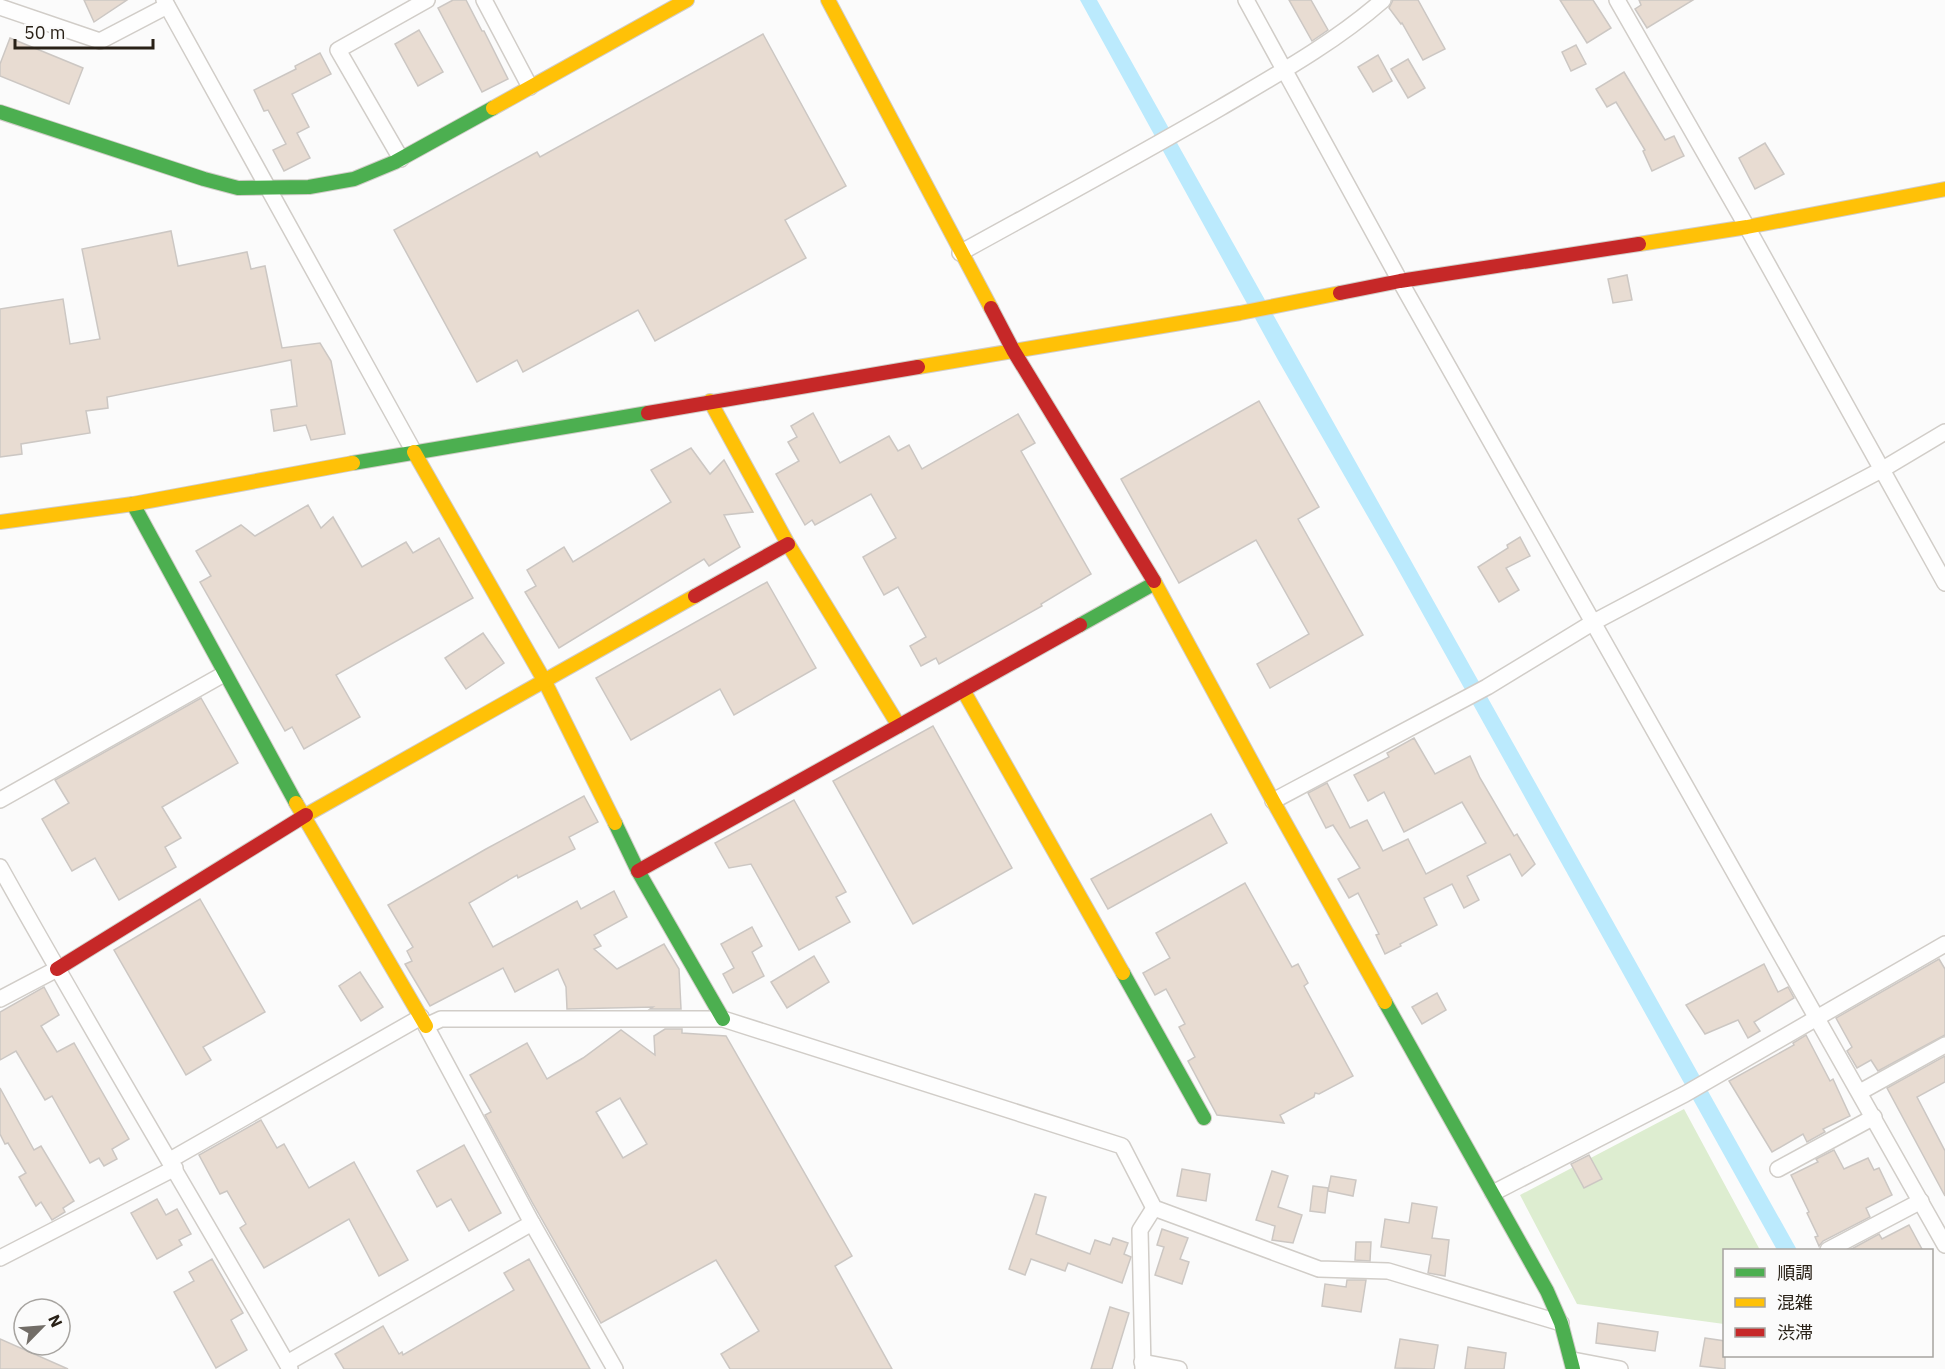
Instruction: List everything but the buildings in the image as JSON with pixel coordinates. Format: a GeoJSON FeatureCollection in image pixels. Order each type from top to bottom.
{"type":"FeatureCollection","features":[{"type":"Feature","properties":{"kind":"street"},"geometry":{"type":"LineString","coordinates":[[401,159],[338,50],[427,0]]}},
{"type":"Feature","properties":{"kind":"street"},"geometry":{"type":"LineString","coordinates":[[484,0],[530,87]]}},
{"type":"Feature","properties":{"kind":"street"},"geometry":{"type":"LineString","coordinates":[[0,112],[238,188],[309,187],[354,179],[401,159],[687,0]]}},
{"type":"Feature","properties":{"kind":"street"},"geometry":{"type":"LineString","coordinates":[[828,0],[1013,351],[1155,584],[1273,801],[1547,1291],[1561,1323],[1573,1365],[1620,1369]]}},
{"type":"Feature","properties":{"kind":"street"},"geometry":{"type":"LineString","coordinates":[[1246,0],[1400,281],[1945,1245]]}},
{"type":"Feature","properties":{"kind":"street"},"geometry":{"type":"LineString","coordinates":[[960,253],[1186,128],[1285,70],[1359,21],[1383,0]]}},
{"type":"Feature","properties":{"kind":"street"},"geometry":{"type":"LineString","coordinates":[[1617,0],[1747,227],[1945,583]]}},
{"type":"Feature","properties":{"kind":"street"},"geometry":{"type":"LineString","coordinates":[[0,7],[100,41],[165,3],[414,452],[544,680],[638,871],[723,1019]]}},
{"type":"Feature","properties":{"kind":"street"},"geometry":{"type":"LineString","coordinates":[[0,522],[133,504],[414,452],[1240,313],[1400,281],[1747,227],[1945,189]]}},
{"type":"Feature","properties":{"kind":"street"},"geometry":{"type":"LineString","coordinates":[[710,401],[789,544],[899,726]]}},
{"type":"Feature","properties":{"kind":"street"},"geometry":{"type":"LineString","coordinates":[[1273,801],[1487,687],[1592,622],[1883,470],[1945,432]]}},
{"type":"Feature","properties":{"kind":"street"},"geometry":{"type":"LineString","coordinates":[[133,504],[303,817],[423,1022],[615,1369]]}},
{"type":"Feature","properties":{"kind":"street"},"geometry":{"type":"LineString","coordinates":[[0,999],[57,969],[303,817],[789,544]]}},
{"type":"Feature","properties":{"kind":"street"},"geometry":{"type":"LineString","coordinates":[[638,871],[1155,584]]}},
{"type":"Feature","properties":{"kind":"street"},"geometry":{"type":"LineString","coordinates":[[0,800],[224,674]]}},
{"type":"Feature","properties":{"kind":"street"},"geometry":{"type":"LineString","coordinates":[[963,690],[1204,1118]]}},
{"type":"Feature","properties":{"kind":"street"},"geometry":{"type":"LineString","coordinates":[[0,867],[288,1366],[532,1222]]}},
{"type":"Feature","properties":{"kind":"street"},"geometry":{"type":"LineString","coordinates":[[1493,1193],[1685,1094],[1945,944]]}},
{"type":"Feature","properties":{"kind":"street"},"geometry":{"type":"LineString","coordinates":[[0,1258],[423,1022],[441,1019],[723,1019],[1122,1146],[1154,1208],[1319,1269],[1388,1270],[1561,1323]]}},
{"type":"Feature","properties":{"kind":"street"},"geometry":{"type":"LineString","coordinates":[[1860,1092],[1945,1045]]}},
{"type":"Feature","properties":{"kind":"street"},"geometry":{"type":"LineString","coordinates":[[1778,1169],[1874,1117]]}},
{"type":"Feature","properties":{"kind":"street"},"geometry":{"type":"LineString","coordinates":[[1832,1249],[1921,1201]]}},
{"type":"Feature","properties":{"kind":"street"},"geometry":{"type":"LineString","coordinates":[[1154,1208],[1140,1230],[1143,1366],[1179,1369]]}},
{"type":"Feature","properties":{"kind":"green space"},"geometry":{"type":"Polygon","coordinates":[[[1684,1109],[1759,1249],[1723,1249],[1723,1324],[1577,1304],[1520,1195],[1684,1109]]]}},
{"type":"Feature","properties":{"kind":"water"},"geometry":{"type":"Polygon","coordinates":[[[1080,0],[1097,0],[1796,1249],[1776,1249],[1395,564],[1278,360],[1080,0]]]}},
{"type":"Feature","properties":{"kind":"traffic: fast"},"geometry":{"type":"LineString","coordinates":[[0,112],[238,188],[309,187],[354,179],[395,162],[493,108]]}},
{"type":"Feature","properties":{"kind":"traffic: fast"},"geometry":{"type":"LineString","coordinates":[[353,463],[648,413]]}},
{"type":"Feature","properties":{"kind":"traffic: fast"},"geometry":{"type":"LineString","coordinates":[[133,504],[296,803]]}},
{"type":"Feature","properties":{"kind":"traffic: fast"},"geometry":{"type":"LineString","coordinates":[[1080,625],[1155,583]]}},
{"type":"Feature","properties":{"kind":"traffic: fast"},"geometry":{"type":"LineString","coordinates":[[615,823],[638,871],[723,1019]]}},
{"type":"Feature","properties":{"kind":"traffic: fast"},"geometry":{"type":"LineString","coordinates":[[1123,973],[1204,1118]]}},
{"type":"Feature","properties":{"kind":"traffic: fast"},"geometry":{"type":"LineString","coordinates":[[1385,1002],[1547,1291],[1561,1323],[1573,1369]]}},
{"type":"Feature","properties":{"kind":"traffic: slow"},"geometry":{"type":"LineString","coordinates":[[493,108],[687,0]]}},
{"type":"Feature","properties":{"kind":"traffic: slow"},"geometry":{"type":"LineString","coordinates":[[828,0],[991,308]]}},
{"type":"Feature","properties":{"kind":"traffic: slow"},"geometry":{"type":"LineString","coordinates":[[1639,244],[1747,227],[1945,189]]}},
{"type":"Feature","properties":{"kind":"traffic: slow"},"geometry":{"type":"LineString","coordinates":[[918,367],[1240,313],[1340,293]]}},
{"type":"Feature","properties":{"kind":"traffic: slow"},"geometry":{"type":"LineString","coordinates":[[710,401],[788,544],[899,726]]}},
{"type":"Feature","properties":{"kind":"traffic: slow"},"geometry":{"type":"LineString","coordinates":[[414,452],[544,680],[615,823]]}},
{"type":"Feature","properties":{"kind":"traffic: slow"},"geometry":{"type":"LineString","coordinates":[[0,522],[133,504],[353,463]]}},
{"type":"Feature","properties":{"kind":"traffic: slow"},"geometry":{"type":"LineString","coordinates":[[1154,581],[1385,1002]]}},
{"type":"Feature","properties":{"kind":"traffic: slow"},"geometry":{"type":"LineString","coordinates":[[306,815],[695,596]]}},
{"type":"Feature","properties":{"kind":"traffic: slow"},"geometry":{"type":"LineString","coordinates":[[963,690],[1123,973]]}},
{"type":"Feature","properties":{"kind":"traffic: slow"},"geometry":{"type":"LineString","coordinates":[[296,803],[426,1026]]}},
{"type":"Feature","properties":{"kind":"traffic: jam"},"geometry":{"type":"LineString","coordinates":[[1340,293],[1400,281],[1639,244]]}},
{"type":"Feature","properties":{"kind":"traffic: jam"},"geometry":{"type":"LineString","coordinates":[[991,308],[1013,350],[1154,581]]}},
{"type":"Feature","properties":{"kind":"traffic: jam"},"geometry":{"type":"LineString","coordinates":[[648,413],[918,367]]}},
{"type":"Feature","properties":{"kind":"traffic: jam"},"geometry":{"type":"LineString","coordinates":[[695,596],[788,544]]}},
{"type":"Feature","properties":{"kind":"traffic: jam"},"geometry":{"type":"LineString","coordinates":[[638,871],[1080,625]]}},
{"type":"Feature","properties":{"kind":"traffic: jam"},"geometry":{"type":"LineString","coordinates":[[57,969],[306,815]]}}]}
